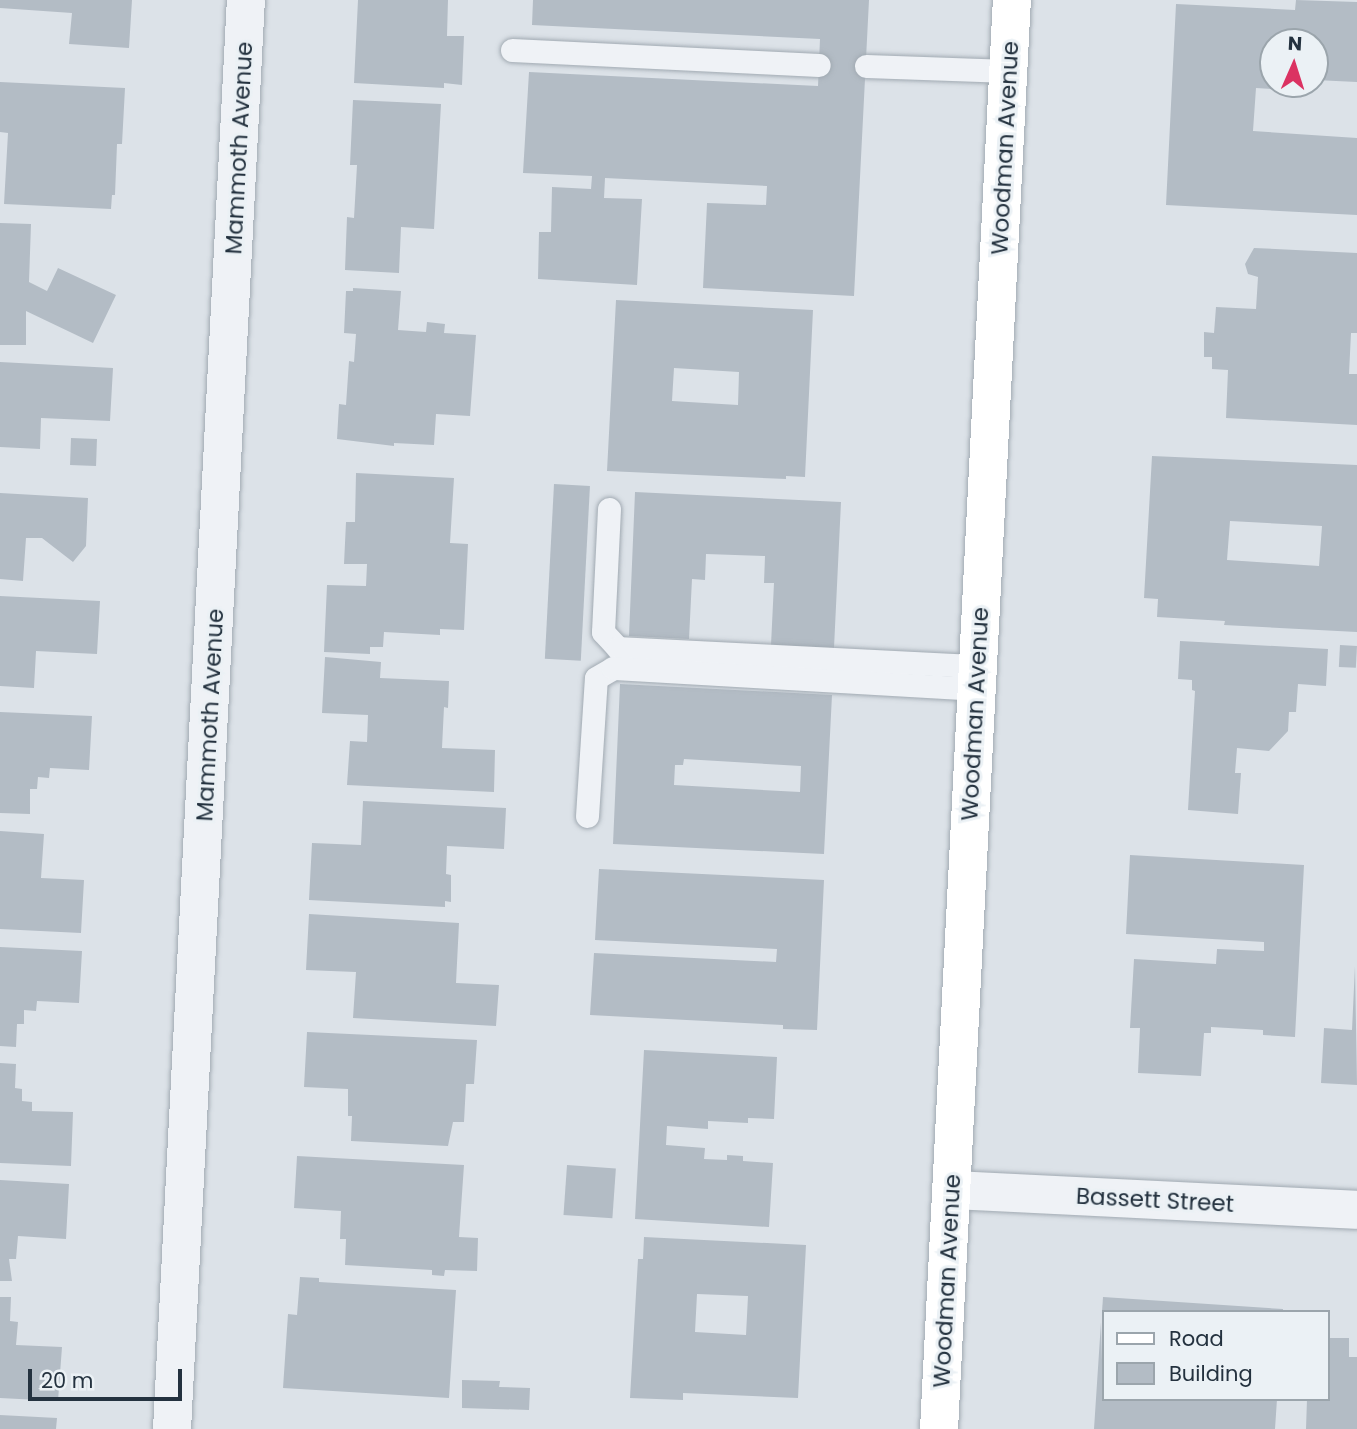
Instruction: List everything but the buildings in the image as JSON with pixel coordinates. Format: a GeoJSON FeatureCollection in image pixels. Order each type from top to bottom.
{"type":"FeatureCollection","features":[{"type":"Feature","properties":{"kind":"main road","name":"Woodman Avenue"},"geometry":{"type":"LineString","coordinates":[[939,1429],[1013,0]]}},
{"type":"Feature","properties":{"kind":"street","name":"Mammoth Avenue"},"geometry":{"type":"LineString","coordinates":[[172,1429],[246,0]]}},
{"type":"Feature","properties":{"kind":"street","name":"Bassett Street"},"geometry":{"type":"LineString","coordinates":[[952,1190],[1357,1210]]}},
{"type":"Feature","properties":{"kind":"lane"},"geometry":{"type":"LineString","coordinates":[[512,50],[819,65]]}},
{"type":"Feature","properties":{"kind":"lane"},"geometry":{"type":"LineString","coordinates":[[866,66],[1009,71]]}},
{"type":"Feature","properties":{"kind":"lane"},"geometry":{"type":"LineString","coordinates":[[609,509],[603,632],[618,649],[977,677]]}},
{"type":"Feature","properties":{"kind":"lane"},"geometry":{"type":"LineString","coordinates":[[587,816],[596,678],[614,668],[977,677]]}}]}
